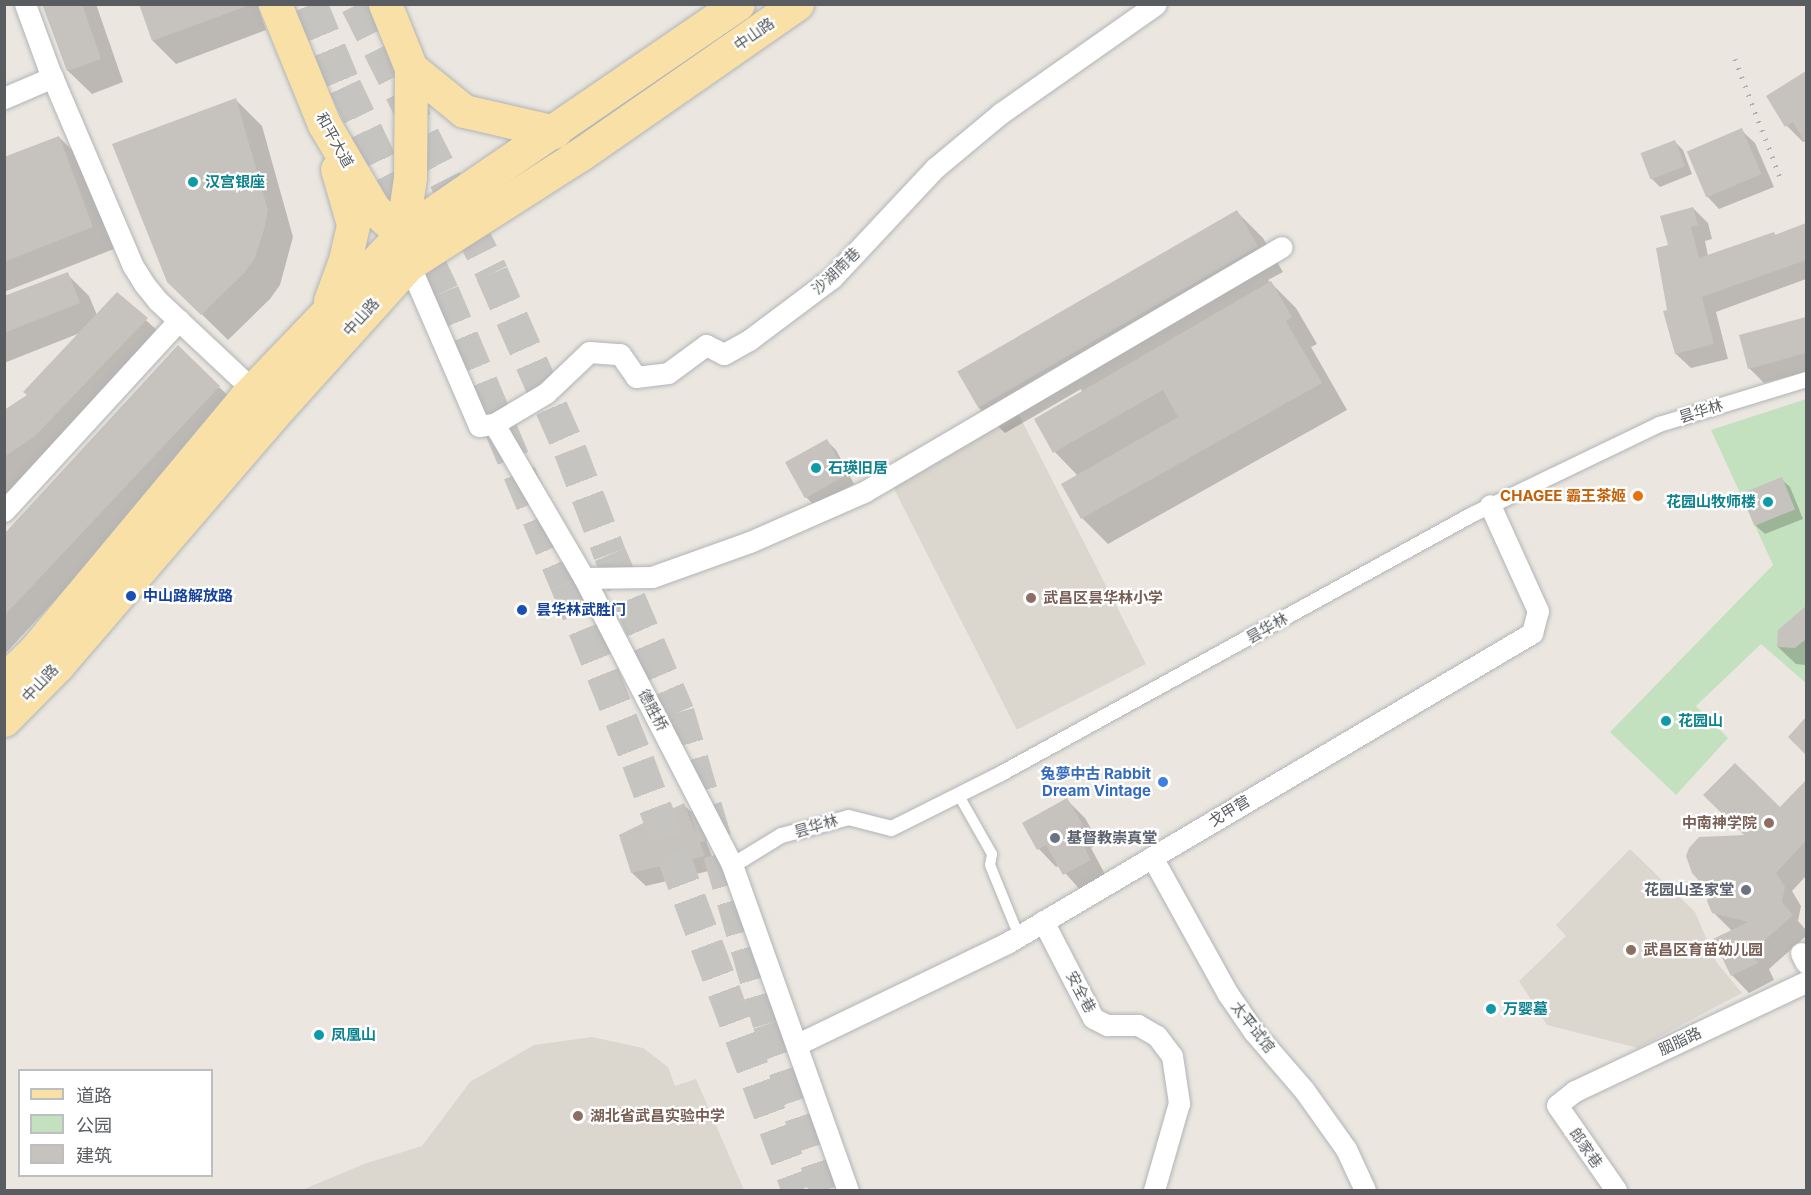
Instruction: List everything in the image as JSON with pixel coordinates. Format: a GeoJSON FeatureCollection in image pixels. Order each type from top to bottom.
{"type":"FeatureCollection","features":[{"type":"Feature","properties":{"kind":"main road","name":"和平大道"},"geometry":{"type":"LineString","coordinates":[[275,4],[324,124],[374,209],[405,249]]}},
{"type":"Feature","properties":{"kind":"main road"},"geometry":{"type":"LineString","coordinates":[[385,4],[411,68],[410,177],[405,249]]}},
{"type":"Feature","properties":{"kind":"main road","name":"中山路"},"geometry":{"type":"LineString","coordinates":[[4,680],[35,650],[253,390],[325,315],[405,249],[555,132],[738,4]]}},
{"type":"Feature","properties":{"kind":"main road","name":"中山路"},"geometry":{"type":"LineString","coordinates":[[4,720],[58,665],[272,416],[405,249],[581,154],[796,4]]}},
{"type":"Feature","properties":{"kind":"main road"},"geometry":{"type":"LineString","coordinates":[[411,68],[464,111],[555,132]]}},
{"type":"Feature","properties":{"kind":"main road"},"geometry":{"type":"LineString","coordinates":[[324,124],[353,224],[345,260],[325,315]]}},
{"type":"Feature","properties":{"kind":"street"},"geometry":{"type":"LineString","coordinates":[[25,4],[53,77],[133,266],[145,285],[253,390]]}},
{"type":"Feature","properties":{"kind":"street","name":"沙湖南巷"},"geometry":{"type":"LineString","coordinates":[[494,424],[546,393],[589,352],[620,354],[636,377],[668,373],[706,345],[724,354],[749,340],[832,278],[935,168],[993,120],[1156,4]]}},
{"type":"Feature","properties":{"kind":"street"},"geometry":{"type":"LineString","coordinates":[[4,98],[53,77]]}},
{"type":"Feature","properties":{"kind":"street"},"geometry":{"type":"LineString","coordinates":[[584,578],[652,577],[750,542],[864,492],[1281,248]]}},
{"type":"Feature","properties":{"kind":"street"},"geometry":{"type":"LineString","coordinates":[[405,249],[479,426],[494,424]]}},
{"type":"Feature","properties":{"kind":"street"},"geometry":{"type":"LineString","coordinates":[[4,511],[179,320]]}},
{"type":"Feature","properties":{"kind":"street","name":"昙华林"},"geometry":{"type":"LineString","coordinates":[[732,865],[782,835],[848,817],[891,828],[958,794],[1490,505],[1659,424],[1806,379]]}},
{"type":"Feature","properties":{"kind":"street","name":"德胜桥"},"geometry":{"type":"LineString","coordinates":[[494,424],[584,578],[732,865],[798,1044],[848,1191]]}},
{"type":"Feature","properties":{"kind":"street","name":"戈甲营"},"geometry":{"type":"LineString","coordinates":[[798,1044],[1018,936],[1532,633],[1538,611],[1490,505]]}},
{"type":"Feature","properties":{"kind":"street","name":"太平试馆"},"geometry":{"type":"LineString","coordinates":[[1152,857],[1228,994],[1254,1032],[1316,1107],[1346,1149],[1365,1191]]}},
{"type":"Feature","properties":{"kind":"street","name":"安全巷"},"geometry":{"type":"LineString","coordinates":[[1043,921],[1093,1017],[1107,1025],[1138,1025],[1157,1036],[1172,1056],[1179,1103],[1154,1191]]}},
{"type":"Feature","properties":{"kind":"street","name":"胭脂路"},"geometry":{"type":"LineString","coordinates":[[1557,1105],[1575,1090],[1806,982]]}},
{"type":"Feature","properties":{"kind":"street","name":"郎家巷"},"geometry":{"type":"LineString","coordinates":[[1557,1105],[1616,1191]]}},
{"type":"Feature","properties":{"kind":"lane"},"geometry":{"type":"LineString","coordinates":[[958,794],[992,854],[990,865],[1018,936]]}},
{"type":"Feature","properties":{"kind":"shaded area","name":"武昌区昙华林小学"},"geometry":{"type":"Polygon","coordinates":[[[1017,411],[1146,664],[1017,730],[888,477],[1017,411]]]}},
{"type":"Feature","properties":{"kind":"shaded area","name":"武昌区育苗幼儿园"},"geometry":{"type":"Polygon","coordinates":[[[1630,849],[1695,912],[1717,963],[1742,993],[1638,1048],[1547,1025],[1519,981],[1566,936],[1556,925],[1630,849]]]}},
{"type":"Feature","properties":{"kind":"shaded area","name":"湖北省武昌实验中学"},"geometry":{"type":"Polygon","coordinates":[[[592,1037],[643,1048],[668,1067],[675,1086],[696,1079],[744,1190],[302,1190],[364,1164],[422,1146],[470,1082],[534,1045],[592,1037]]]}},
{"type":"Feature","properties":{"kind":"green space"},"geometry":{"type":"Polygon","coordinates":[[[1806,399],[1806,683],[1761,644],[1696,706],[1728,738],[1676,795],[1610,732],[1773,565],[1711,430],[1806,399]]]}},
{"type":"Feature","properties":{"kind":"building"},"geometry":{"type":"Polygon","coordinates":[[[42,4],[82,4],[101,59],[67,71],[42,4]]]}},
{"type":"Feature","properties":{"kind":"building"},"geometry":{"type":"Polygon","coordinates":[[[139,4],[246,4],[247,6],[152,41],[139,4]]]}},
{"type":"Feature","properties":{"kind":"building"},"geometry":{"type":"Polygon","coordinates":[[[1806,71],[1806,144],[1793,122],[1785,127],[1766,96],[1806,71]]]}},
{"type":"Feature","properties":{"kind":"building","name":"汉宫银座"},"geometry":{"type":"Polygon","coordinates":[[[236,98],[268,210],[255,258],[244,273],[201,315],[167,282],[112,144],[236,98]]]}},
{"type":"Feature","properties":{"kind":"building"},"geometry":{"type":"Polygon","coordinates":[[[1742,128],[1762,174],[1706,197],[1687,151],[1742,128]]]}},
{"type":"Feature","properties":{"kind":"building"},"geometry":{"type":"Polygon","coordinates":[[[59,136],[93,227],[4,262],[4,157],[59,136]]]}},
{"type":"Feature","properties":{"kind":"building"},"geometry":{"type":"Polygon","coordinates":[[[1675,140],[1685,166],[1650,179],[1640,153],[1675,140]]]}},
{"type":"Feature","properties":{"kind":"building"},"geometry":{"type":"Polygon","coordinates":[[[1693,207],[1698,225],[1691,227],[1699,258],[1806,223],[1806,260],[1702,297],[1714,344],[1675,354],[1663,311],[1667,310],[1656,248],[1668,245],[1660,216],[1693,207]]]}},
{"type":"Feature","properties":{"kind":"building"},"geometry":{"type":"Polygon","coordinates":[[[1237,210],[1258,246],[978,408],[957,372],[1237,210]]]}},
{"type":"Feature","properties":{"kind":"building"},"geometry":{"type":"Polygon","coordinates":[[[68,272],[80,303],[4,333],[4,296],[68,272]]]}},
{"type":"Feature","properties":{"kind":"building"},"geometry":{"type":"Polygon","coordinates":[[[1271,281],[1292,317],[1286,321],[1322,383],[1081,519],[1061,484],[1178,417],[1163,390],[1053,453],[1034,419],[1271,281]]]}},
{"type":"Feature","properties":{"kind":"building"},"geometry":{"type":"Polygon","coordinates":[[[117,292],[148,318],[34,437],[4,457],[4,410],[27,395],[23,392],[117,292]]]}},
{"type":"Feature","properties":{"kind":"building"},"geometry":{"type":"Polygon","coordinates":[[[1806,317],[1806,353],[1748,369],[1739,335],[1806,317]]]}},
{"type":"Feature","properties":{"kind":"building"},"geometry":{"type":"Polygon","coordinates":[[[178,345],[220,386],[4,616],[4,534],[178,345]]]}},
{"type":"Feature","properties":{"kind":"building","name":"石瑛旧居"},"geometry":{"type":"Polygon","coordinates":[[[827,439],[847,475],[805,498],[785,462],[827,439]]]}},
{"type":"Feature","properties":{"kind":"building","name":"花园山牧师楼"},"geometry":{"type":"Polygon","coordinates":[[[1782,477],[1795,509],[1754,526],[1741,493],[1782,477]]]}},
{"type":"Feature","properties":{"kind":"building"},"geometry":{"type":"Polygon","coordinates":[[[1806,606],[1806,639],[1795,648],[1777,647],[1778,630],[1806,606]]]}},
{"type":"Feature","properties":{"kind":"building"},"geometry":{"type":"Polygon","coordinates":[[[1806,717],[1806,755],[1788,737],[1806,717]]]}},
{"type":"Feature","properties":{"kind":"building"},"geometry":{"type":"Polygon","coordinates":[[[1735,763],[1780,807],[1806,780],[1806,841],[1776,873],[1785,887],[1782,902],[1793,915],[1753,951],[1758,963],[1731,976],[1713,939],[1748,922],[1712,913],[1707,901],[1710,893],[1692,873],[1686,856],[1689,848],[1699,837],[1744,835],[1703,795],[1735,763]]]}},
{"type":"Feature","properties":{"kind":"building","name":"基督教崇真堂"},"geometry":{"type":"Polygon","coordinates":[[[1067,798],[1083,825],[1075,830],[1091,860],[1063,875],[1046,845],[1037,850],[1022,823],[1067,798]]]}},
{"type":"Feature","properties":{"kind":"building"},"geometry":{"type":"Polygon","coordinates":[[[684,803],[705,856],[631,873],[619,835],[684,803]]]}},
{"type":"Feature","properties":{"kind":"tunnel"},"geometry":{"type":"LineString","coordinates":[[311,4],[345,86],[443,292],[566,583],[638,761],[798,1190]]}},
{"type":"Feature","properties":{"kind":"tunnel"},"geometry":{"type":"LineString","coordinates":[[357,4],[492,273],[570,450],[610,554],[678,712],[769,1023],[826,1190]]}},
{"type":"Feature","properties":{"kind":"railway"},"geometry":{"type":"LineString","coordinates":[[1735,59],[1780,177]]}},
{"type":"Feature","properties":{"kind":"place","name":"汉宫银座"},"geometry":{"type":"Point","coordinates":[193,182]}},
{"type":"Feature","properties":{"kind":"place","name":"石瑛旧居"},"geometry":{"type":"Point","coordinates":[816,468]}},
{"type":"Feature","properties":{"kind":"place","name":"CHAGEE 霸王茶姬"},"geometry":{"type":"Point","coordinates":[1638,496]}},
{"type":"Feature","properties":{"kind":"place","name":"花园山牧师楼"},"geometry":{"type":"Point","coordinates":[1768,502]}},
{"type":"Feature","properties":{"kind":"place","name":"中山路解放路"},"geometry":{"type":"Point","coordinates":[131,596]}},
{"type":"Feature","properties":{"kind":"place","name":"武昌区昙华林小学"},"geometry":{"type":"Point","coordinates":[1031,598]}},
{"type":"Feature","properties":{"kind":"place","name":"昙华林武胜门"},"geometry":{"type":"Point","coordinates":[522,610]}},
{"type":"Feature","properties":{"kind":"place","name":"花园山"},"geometry":{"type":"Point","coordinates":[1666,721]}},
{"type":"Feature","properties":{"kind":"place","name":"兔夢中古 Rabbit Dream Vintage"},"geometry":{"type":"Point","coordinates":[1163,782]}},
{"type":"Feature","properties":{"kind":"place","name":"中南神学院"},"geometry":{"type":"Point","coordinates":[1769,823]}},
{"type":"Feature","properties":{"kind":"place","name":"基督教崇真堂"},"geometry":{"type":"Point","coordinates":[1055,838]}},
{"type":"Feature","properties":{"kind":"place","name":"花园山圣家堂"},"geometry":{"type":"Point","coordinates":[1746,890]}},
{"type":"Feature","properties":{"kind":"place","name":"武昌区育苗幼儿园"},"geometry":{"type":"Point","coordinates":[1631,950]}},
{"type":"Feature","properties":{"kind":"place","name":"万婴墓"},"geometry":{"type":"Point","coordinates":[1491,1009]}},
{"type":"Feature","properties":{"kind":"place","name":"凤凰山"},"geometry":{"type":"Point","coordinates":[319,1035]}},
{"type":"Feature","properties":{"kind":"place","name":"湖北省武昌实验中学"},"geometry":{"type":"Point","coordinates":[578,1116]}}]}
